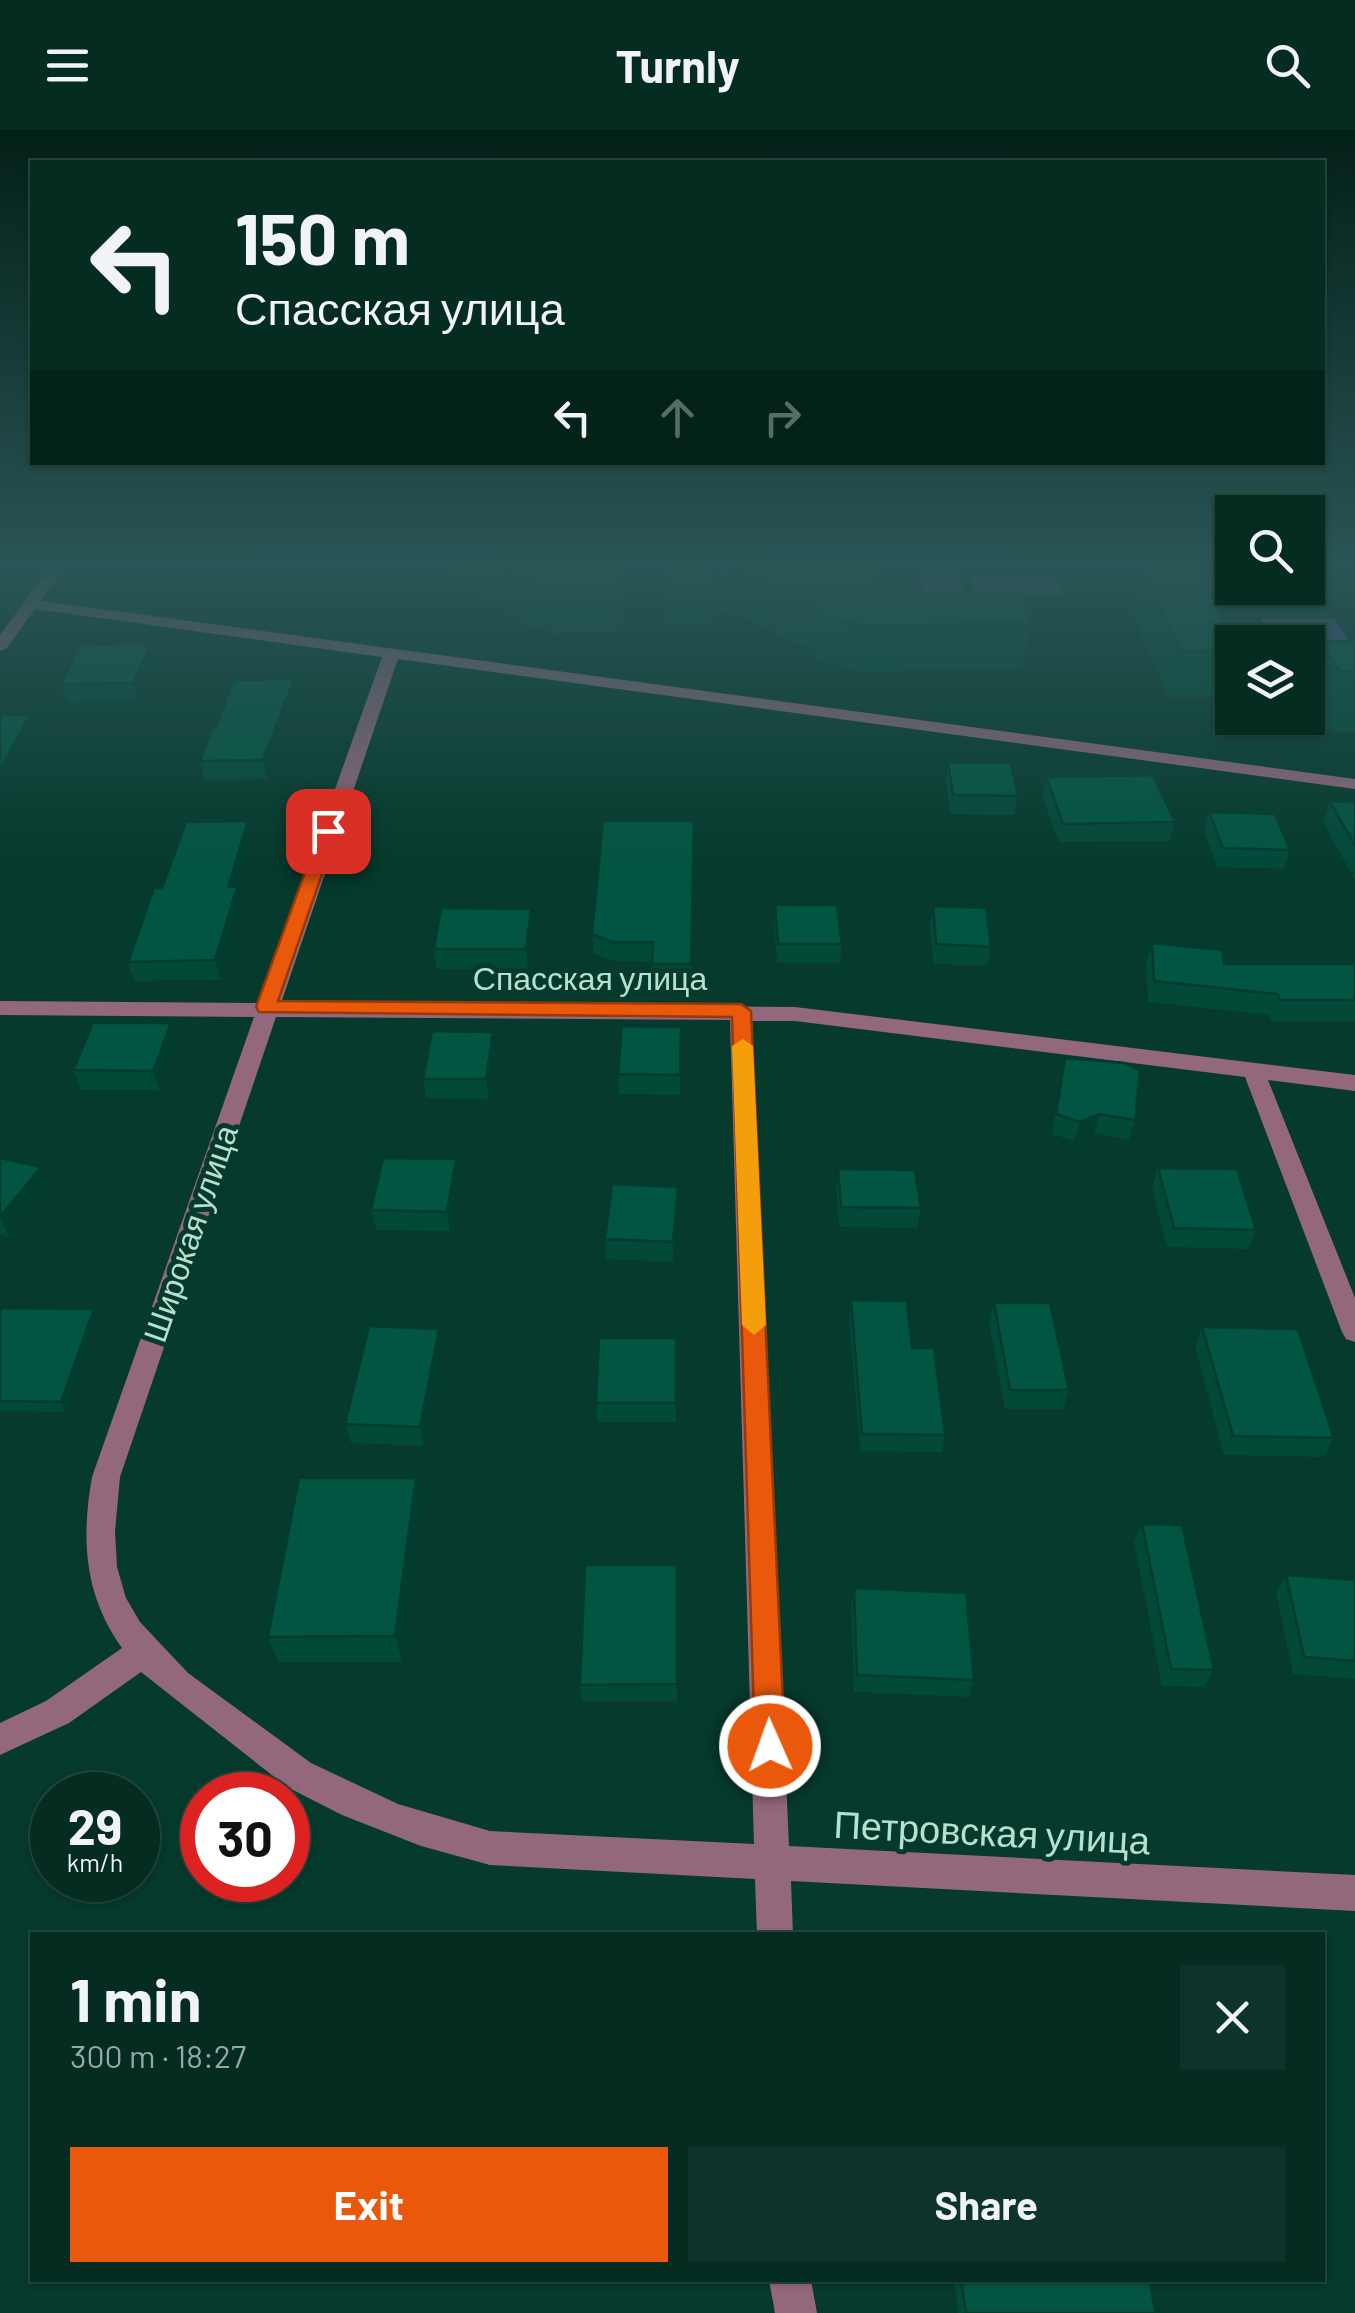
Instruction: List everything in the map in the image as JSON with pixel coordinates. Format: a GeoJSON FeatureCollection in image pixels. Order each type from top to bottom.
{"type":"FeatureCollection","features":[{"type":"Feature","properties":{"kind":"street","name":"Широкая улица"},"geometry":{"type":"LineString","coordinates":[[143,1651],[120,1618],[102,1571],[96,1526],[106,1477],[388,664]]}},
{"type":"Feature","properties":{"kind":"street"},"geometry":{"type":"LineString","coordinates":[[464,664],[1355,784]]}},
{"type":"Feature","properties":{"kind":"street","name":"Спасская улица"},"geometry":{"type":"LineString","coordinates":[[0,1008],[741,1011],[1355,1083]]}},
{"type":"Feature","properties":{"kind":"street"},"geometry":{"type":"LineString","coordinates":[[741,1011],[775,1932]]}},
{"type":"Feature","properties":{"kind":"street"},"geometry":{"type":"LineString","coordinates":[[1254,1072],[1355,1332]]}},
{"type":"Feature","properties":{"kind":"street"},"geometry":{"type":"LineString","coordinates":[[0,1739],[27,1730],[77,1702],[143,1651]]}},
{"type":"Feature","properties":{"kind":"street","name":"Петровская улица"},"geometry":{"type":"LineString","coordinates":[[143,1651],[192,1695],[309,1782],[432,1835],[490,1848],[1355,1893]]}},
{"type":"Feature","properties":{"kind":"street"},"geometry":{"type":"LineString","coordinates":[[790,2282],[796,2313]]}},
{"type":"Feature","properties":{"kind":"building"},"geometry":{"type":"Polygon","coordinates":[[[71,664],[142,664],[133,683],[61,684],[71,664]]]}},
{"type":"Feature","properties":{"kind":"building"},"geometry":{"type":"Polygon","coordinates":[[[1335,664],[1355,664],[1355,672],[1340,672],[1335,664]]]}},
{"type":"Feature","properties":{"kind":"building"},"geometry":{"type":"Polygon","coordinates":[[[294,679],[263,760],[200,761],[233,680],[294,679]]]}},
{"type":"Feature","properties":{"kind":"building"},"geometry":{"type":"Polygon","coordinates":[[[0,715],[30,715],[0,770],[0,715]]]}},
{"type":"Feature","properties":{"kind":"building"},"geometry":{"type":"Polygon","coordinates":[[[948,762],[1011,763],[1018,796],[953,795],[948,762]]]}},
{"type":"Feature","properties":{"kind":"building"},"geometry":{"type":"Polygon","coordinates":[[[1153,775],[1175,822],[1063,824],[1046,777],[1153,775]]]}},
{"type":"Feature","properties":{"kind":"building"},"geometry":{"type":"Polygon","coordinates":[[[1355,801],[1355,845],[1330,802],[1355,801]]]}},
{"type":"Feature","properties":{"kind":"building"},"geometry":{"type":"Polygon","coordinates":[[[1209,812],[1275,814],[1290,850],[1223,848],[1209,812]]]}},
{"type":"Feature","properties":{"kind":"building"},"geometry":{"type":"Polygon","coordinates":[[[248,821],[228,887],[237,887],[215,960],[128,962],[154,888],[162,888],[186,822],[248,821]]]}},
{"type":"Feature","properties":{"kind":"building"},"geometry":{"type":"Polygon","coordinates":[[[603,821],[694,821],[691,964],[652,964],[653,942],[612,942],[592,934],[603,821]]]}},
{"type":"Feature","properties":{"kind":"building"},"geometry":{"type":"Polygon","coordinates":[[[775,905],[837,905],[842,944],[778,944],[775,905]]]}},
{"type":"Feature","properties":{"kind":"building"},"geometry":{"type":"Polygon","coordinates":[[[933,906],[986,908],[991,947],[936,944],[933,906]]]}},
{"type":"Feature","properties":{"kind":"building"},"geometry":{"type":"Polygon","coordinates":[[[441,908],[531,909],[526,949],[434,949],[441,908]]]}},
{"type":"Feature","properties":{"kind":"building"},"geometry":{"type":"Polygon","coordinates":[[[1152,943],[1222,950],[1224,964],[1355,964],[1355,1000],[1280,1000],[1277,994],[1154,981],[1152,943]]]}},
{"type":"Feature","properties":{"kind":"building"},"geometry":{"type":"Polygon","coordinates":[[[93,1023],[171,1023],[153,1071],[73,1070],[93,1023]]]}},
{"type":"Feature","properties":{"kind":"building"},"geometry":{"type":"Polygon","coordinates":[[[622,1026],[681,1027],[680,1075],[618,1074],[622,1026]]]}},
{"type":"Feature","properties":{"kind":"building"},"geometry":{"type":"Polygon","coordinates":[[[432,1031],[493,1032],[486,1079],[423,1079],[432,1031]]]}},
{"type":"Feature","properties":{"kind":"building"},"geometry":{"type":"Polygon","coordinates":[[[1065,1058],[1125,1063],[1140,1071],[1135,1120],[1099,1114],[1080,1122],[1056,1114],[1065,1058]]]}},
{"type":"Feature","properties":{"kind":"building"},"geometry":{"type":"Polygon","coordinates":[[[0,1158],[41,1167],[0,1217],[0,1158]]]}},
{"type":"Feature","properties":{"kind":"building"},"geometry":{"type":"Polygon","coordinates":[[[383,1158],[456,1159],[447,1212],[371,1210],[383,1158]]]}},
{"type":"Feature","properties":{"kind":"building"},"geometry":{"type":"Polygon","coordinates":[[[1158,1168],[1237,1169],[1256,1230],[1174,1228],[1158,1168]]]}},
{"type":"Feature","properties":{"kind":"building"},"geometry":{"type":"Polygon","coordinates":[[[838,1169],[915,1170],[921,1208],[841,1207],[838,1169]]]}},
{"type":"Feature","properties":{"kind":"building"},"geometry":{"type":"Polygon","coordinates":[[[612,1184],[678,1187],[673,1242],[605,1239],[612,1184]]]}},
{"type":"Feature","properties":{"kind":"building"},"geometry":{"type":"Polygon","coordinates":[[[851,1300],[907,1301],[912,1348],[934,1348],[945,1435],[862,1434],[851,1300]]]}},
{"type":"Feature","properties":{"kind":"building"},"geometry":{"type":"Polygon","coordinates":[[[994,1303],[1050,1303],[1069,1390],[1010,1390],[994,1303]]]}},
{"type":"Feature","properties":{"kind":"building"},"geometry":{"type":"Polygon","coordinates":[[[0,1308],[94,1309],[61,1402],[0,1401],[0,1308]]]}},
{"type":"Feature","properties":{"kind":"building"},"geometry":{"type":"Polygon","coordinates":[[[369,1326],[439,1329],[420,1427],[345,1424],[369,1326]]]}},
{"type":"Feature","properties":{"kind":"building"},"geometry":{"type":"Polygon","coordinates":[[[1202,1327],[1298,1329],[1334,1438],[1233,1436],[1202,1327]]]}},
{"type":"Feature","properties":{"kind":"building"},"geometry":{"type":"Polygon","coordinates":[[[599,1338],[676,1338],[676,1403],[596,1403],[599,1338]]]}},
{"type":"Feature","properties":{"kind":"building"},"geometry":{"type":"Polygon","coordinates":[[[299,1478],[416,1478],[395,1636],[268,1637],[299,1478]]]}},
{"type":"Feature","properties":{"kind":"building"},"geometry":{"type":"Polygon","coordinates":[[[1142,1524],[1182,1525],[1214,1670],[1171,1669],[1142,1524]]]}},
{"type":"Feature","properties":{"kind":"building"},"geometry":{"type":"Polygon","coordinates":[[[585,1565],[677,1565],[677,1684],[580,1685],[585,1565]]]}},
{"type":"Feature","properties":{"kind":"building"},"geometry":{"type":"Polygon","coordinates":[[[1286,1575],[1355,1580],[1355,1661],[1304,1657],[1286,1575]]]}},
{"type":"Feature","properties":{"kind":"building"},"geometry":{"type":"Polygon","coordinates":[[[854,1588],[966,1593],[974,1680],[857,1675],[854,1588]]]}},
{"type":"Feature","properties":{"kind":"building"},"geometry":{"type":"Polygon","coordinates":[[[961,2282],[1149,2282],[1156,2313],[966,2313],[961,2282]]]}},
{"type":"Feature","properties":{"kind":"slow traffic"},"geometry":{"type":"LineString","coordinates":[[743,1046],[754,1325]]}},
{"type":"Feature","properties":{"kind":"route"},"geometry":{"type":"LineString","coordinates":[[328,831],[266,1007],[741,1011],[770,1746]]}}]}
